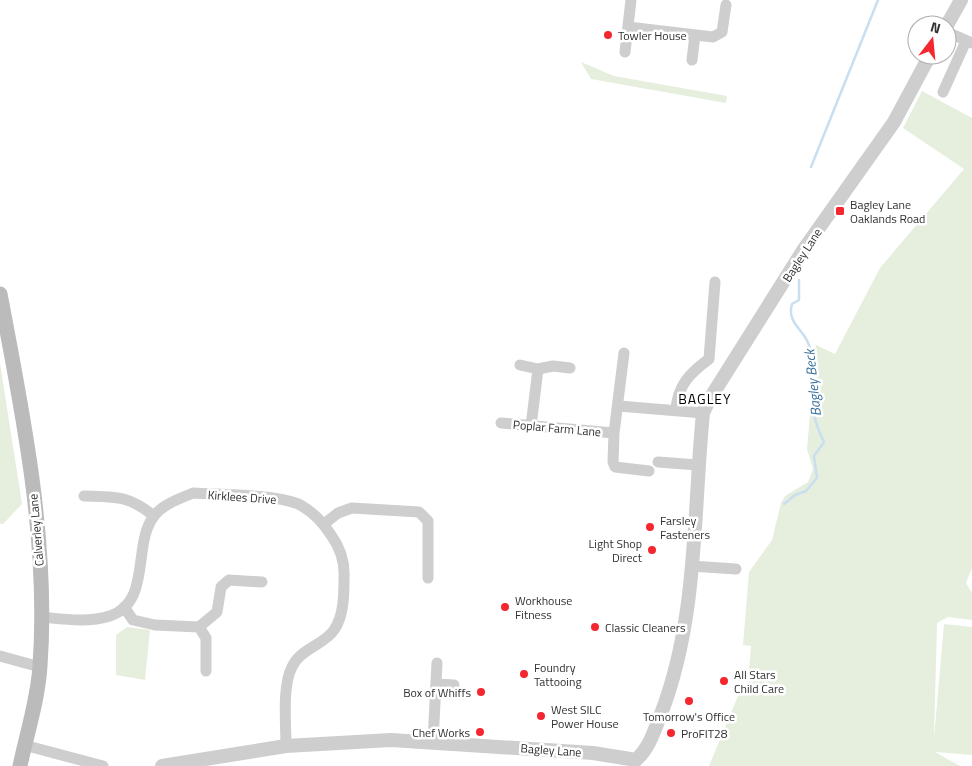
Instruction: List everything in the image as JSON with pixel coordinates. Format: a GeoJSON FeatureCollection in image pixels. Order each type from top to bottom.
{"type":"FeatureCollection","features":[{"type":"Feature","properties":{"kind":"main road","name":"Calverley Lane"},"geometry":{"type":"LineString","coordinates":[[0,294],[18,385],[38,523],[41,617],[40,667],[20,766]]}},
{"type":"Feature","properties":{"kind":"street"},"geometry":{"type":"LineString","coordinates":[[625,52],[631,0]]}},
{"type":"Feature","properties":{"kind":"street"},"geometry":{"type":"LineString","coordinates":[[953,15],[961,0]]}},
{"type":"Feature","properties":{"kind":"street"},"geometry":{"type":"LineString","coordinates":[[628,27],[713,37],[722,32],[726,5]]}},
{"type":"Feature","properties":{"kind":"street"},"geometry":{"type":"LineString","coordinates":[[692,60],[695,35]]}},
{"type":"Feature","properties":{"kind":"street"},"geometry":{"type":"LineString","coordinates":[[943,92],[969,42],[957,37]]}},
{"type":"Feature","properties":{"kind":"street","name":"Bagley Lane"},"geometry":{"type":"LineString","coordinates":[[162,766],[286,746],[356,741],[433,742],[593,753],[612,762],[638,763],[650,740],[676,668],[685,626],[703,413],[709,400],[804,250],[894,122],[925,65]]}},
{"type":"Feature","properties":{"kind":"street"},"geometry":{"type":"LineString","coordinates":[[676,409],[682,384],[690,374],[709,359],[716,282]]}},
{"type":"Feature","properties":{"kind":"street","name":"Poplar Farm Lane"},"geometry":{"type":"LineString","coordinates":[[501,423],[614,433],[619,406],[624,353]]}},
{"type":"Feature","properties":{"kind":"street"},"geometry":{"type":"LineString","coordinates":[[520,365],[538,368],[553,366],[570,368]]}},
{"type":"Feature","properties":{"kind":"street"},"geometry":{"type":"LineString","coordinates":[[532,426],[538,368]]}},
{"type":"Feature","properties":{"kind":"street"},"geometry":{"type":"LineString","coordinates":[[619,406],[676,409],[703,413]]}},
{"type":"Feature","properties":{"kind":"street"},"geometry":{"type":"LineString","coordinates":[[614,433],[613,462],[615,467],[650,472]]}},
{"type":"Feature","properties":{"kind":"street"},"geometry":{"type":"LineString","coordinates":[[658,462],[698,465]]}},
{"type":"Feature","properties":{"kind":"street","name":"Kirklees Drive"},"geometry":{"type":"LineString","coordinates":[[124,607],[138,585],[144,535],[154,516],[164,506],[193,493],[281,499],[301,505],[324,524],[336,542],[345,562],[341,613],[334,631],[302,654],[291,667],[287,684],[286,746]]}},
{"type":"Feature","properties":{"kind":"street"},"geometry":{"type":"LineString","coordinates":[[84,496],[122,498],[138,503],[154,516]]}},
{"type":"Feature","properties":{"kind":"street"},"geometry":{"type":"LineString","coordinates":[[324,524],[338,513],[352,508],[419,512],[428,521],[428,578]]}},
{"type":"Feature","properties":{"kind":"street"},"geometry":{"type":"LineString","coordinates":[[691,566],[736,569]]}},
{"type":"Feature","properties":{"kind":"street"},"geometry":{"type":"LineString","coordinates":[[41,617],[85,620],[110,616],[124,607],[133,620],[155,625],[200,627],[217,612],[221,587],[229,580],[262,582]]}},
{"type":"Feature","properties":{"kind":"street"},"geometry":{"type":"LineString","coordinates":[[200,627],[206,638],[206,671]]}},
{"type":"Feature","properties":{"kind":"street"},"geometry":{"type":"LineString","coordinates":[[0,656],[40,667]]}},
{"type":"Feature","properties":{"kind":"street"},"geometry":{"type":"LineString","coordinates":[[433,742],[437,663]]}},
{"type":"Feature","properties":{"kind":"street"},"geometry":{"type":"LineString","coordinates":[[436,684],[454,685]]}},
{"type":"Feature","properties":{"kind":"street"},"geometry":{"type":"LineString","coordinates":[[24,745],[102,766]]}},
{"type":"Feature","properties":{"kind":"green space"},"geometry":{"type":"Polygon","coordinates":[[[581,62],[614,76],[727,96],[726,103],[591,79],[581,62]]]}},
{"type":"Feature","properties":{"kind":"green space"},"geometry":{"type":"Polygon","coordinates":[[[922,91],[972,118],[972,568],[966,583],[972,593],[972,620],[948,617],[937,623],[934,738],[944,624],[972,627],[972,755],[935,752],[960,766],[709,766],[738,696],[747,695],[751,646],[743,645],[749,572],[772,540],[781,503],[785,496],[808,482],[813,469],[807,449],[816,345],[835,354],[880,268],[964,169],[903,128],[922,91]]]}},
{"type":"Feature","properties":{"kind":"green space"},"geometry":{"type":"Polygon","coordinates":[[[0,363],[22,504],[3,524],[0,524],[0,363]]]}},
{"type":"Feature","properties":{"kind":"green space"},"geometry":{"type":"Polygon","coordinates":[[[127,627],[150,630],[145,680],[116,675],[116,635],[127,627]]]}},
{"type":"Feature","properties":{"kind":"waterway","name":"Bagley Beck"},"geometry":{"type":"LineString","coordinates":[[811,167],[878,0]]}},
{"type":"Feature","properties":{"kind":"waterway","name":"Bagley Beck"},"geometry":{"type":"LineString","coordinates":[[784,504],[795,495],[806,491],[817,478],[814,456],[824,442],[818,429],[813,405],[810,348],[805,336],[794,322],[791,311],[792,304],[799,300],[799,280]]}},
{"type":"Feature","properties":{"kind":"place","name":"Towler House"},"geometry":{"type":"Point","coordinates":[608,35]}},
{"type":"Feature","properties":{"kind":"place","name":"Bagley Lane Oaklands Road"},"geometry":{"type":"Point","coordinates":[840,211]}},
{"type":"Feature","properties":{"kind":"place","name":"Farsley Fasteners"},"geometry":{"type":"Point","coordinates":[650,527]}},
{"type":"Feature","properties":{"kind":"place","name":"Light Shop Direct"},"geometry":{"type":"Point","coordinates":[652,550]}},
{"type":"Feature","properties":{"kind":"place","name":"Workhouse Fitness"},"geometry":{"type":"Point","coordinates":[505,607]}},
{"type":"Feature","properties":{"kind":"place","name":"Classic Cleaners"},"geometry":{"type":"Point","coordinates":[595,627]}},
{"type":"Feature","properties":{"kind":"place","name":"Foundry Tattooing"},"geometry":{"type":"Point","coordinates":[524,674]}},
{"type":"Feature","properties":{"kind":"place","name":"All Stars Child Care"},"geometry":{"type":"Point","coordinates":[724,681]}},
{"type":"Feature","properties":{"kind":"place","name":"Box of Whiffs"},"geometry":{"type":"Point","coordinates":[481,692]}},
{"type":"Feature","properties":{"kind":"place","name":"Tomorrow's Office"},"geometry":{"type":"Point","coordinates":[689,701]}},
{"type":"Feature","properties":{"kind":"place","name":"West SILC Power House"},"geometry":{"type":"Point","coordinates":[541,716]}},
{"type":"Feature","properties":{"kind":"place","name":"Chef Works"},"geometry":{"type":"Point","coordinates":[480,732]}},
{"type":"Feature","properties":{"kind":"place","name":"ProFIT28"},"geometry":{"type":"Point","coordinates":[671,733]}},
{"type":"Feature","properties":{"kind":"district","name":"BAGLEY"},"geometry":{"type":"Point","coordinates":[705,398]}}]}
